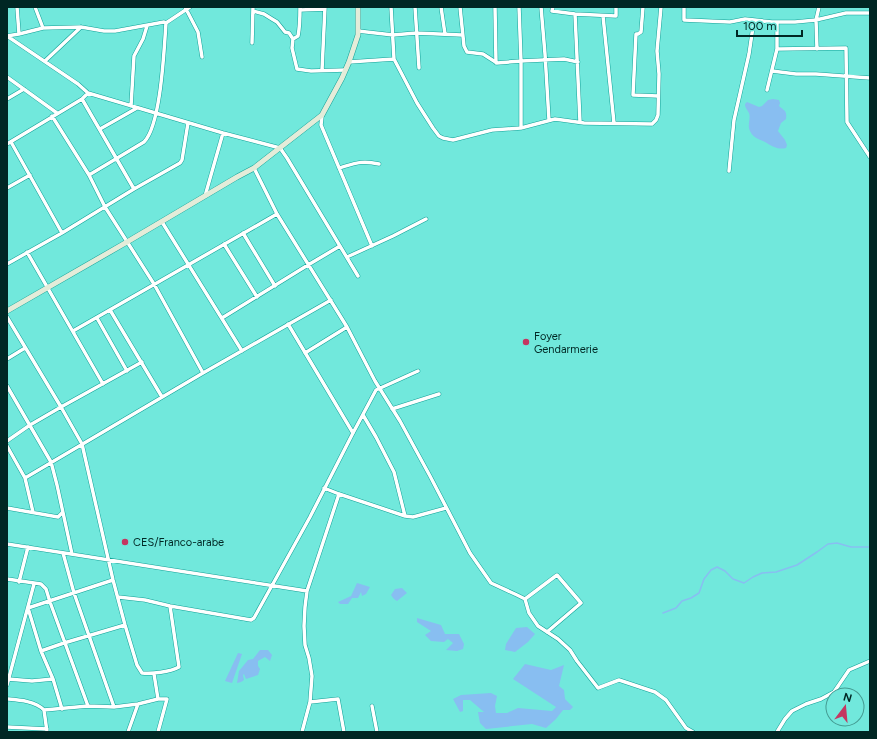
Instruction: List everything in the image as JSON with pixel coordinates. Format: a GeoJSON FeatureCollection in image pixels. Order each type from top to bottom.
{"type":"FeatureCollection","features":[{"type":"Feature","properties":{"kind":"street"},"geometry":{"type":"LineString","coordinates":[[17,7],[19,34]]}},
{"type":"Feature","properties":{"kind":"street"},"geometry":{"type":"LineString","coordinates":[[35,7],[43,28]]}},
{"type":"Feature","properties":{"kind":"street"},"geometry":{"type":"LineString","coordinates":[[358,7],[358,31],[345,70],[322,115],[320,125],[372,246]]}},
{"type":"Feature","properties":{"kind":"street"},"geometry":{"type":"LineString","coordinates":[[391,7],[394,60],[417,103],[436,133],[443,138],[453,140],[492,130],[521,128],[549,120],[560,119],[580,122],[652,124],[658,115],[659,74],[657,52],[661,7]]}},
{"type":"Feature","properties":{"kind":"street"},"geometry":{"type":"LineString","coordinates":[[415,7],[419,68]]}},
{"type":"Feature","properties":{"kind":"street"},"geometry":{"type":"LineString","coordinates":[[441,7],[445,34]]}},
{"type":"Feature","properties":{"kind":"street"},"geometry":{"type":"LineString","coordinates":[[460,7],[462,35],[466,51],[483,54],[496,63],[546,60],[578,62]]}},
{"type":"Feature","properties":{"kind":"street"},"geometry":{"type":"LineString","coordinates":[[495,7],[496,63]]}},
{"type":"Feature","properties":{"kind":"street"},"geometry":{"type":"LineString","coordinates":[[519,7],[521,128]]}},
{"type":"Feature","properties":{"kind":"street"},"geometry":{"type":"LineString","coordinates":[[541,7],[546,60],[549,120]]}},
{"type":"Feature","properties":{"kind":"street"},"geometry":{"type":"LineString","coordinates":[[553,7],[552,10],[575,14],[603,16],[616,16],[616,7]]}},
{"type":"Feature","properties":{"kind":"street"},"geometry":{"type":"LineString","coordinates":[[643,7],[641,32],[636,34],[633,95],[658,96]]}},
{"type":"Feature","properties":{"kind":"street"},"geometry":{"type":"LineString","coordinates":[[684,7],[684,20],[730,22],[745,19],[795,22],[816,20],[846,13],[870,13]]}},
{"type":"Feature","properties":{"kind":"street"},"geometry":{"type":"LineString","coordinates":[[817,49],[816,20],[819,7]]}},
{"type":"Feature","properties":{"kind":"street"},"geometry":{"type":"LineString","coordinates":[[89,175],[144,142],[150,134],[156,114],[164,59],[166,24],[187,8],[198,32],[202,57]]}},
{"type":"Feature","properties":{"kind":"street"},"geometry":{"type":"LineString","coordinates":[[293,39],[298,36],[301,22],[300,9],[325,8],[322,70]]}},
{"type":"Feature","properties":{"kind":"street"},"geometry":{"type":"LineString","coordinates":[[252,43],[253,9],[277,22],[285,32],[289,33],[293,39],[292,48],[297,69],[311,71],[345,70]]}},
{"type":"Feature","properties":{"kind":"street"},"geometry":{"type":"LineString","coordinates":[[575,14],[580,122]]}},
{"type":"Feature","properties":{"kind":"street"},"geometry":{"type":"LineString","coordinates":[[603,16],[614,123]]}},
{"type":"Feature","properties":{"kind":"street"},"geometry":{"type":"LineString","coordinates":[[729,171],[734,120],[749,54],[754,20]]}},
{"type":"Feature","properties":{"kind":"street"},"geometry":{"type":"LineString","coordinates":[[7,36],[43,28],[81,27],[115,32],[164,22],[166,24]]}},
{"type":"Feature","properties":{"kind":"street"},"geometry":{"type":"LineString","coordinates":[[767,90],[777,49],[777,22]]}},
{"type":"Feature","properties":{"kind":"street"},"geometry":{"type":"LineString","coordinates":[[131,106],[134,56],[143,39],[147,26]]}},
{"type":"Feature","properties":{"kind":"street"},"geometry":{"type":"LineString","coordinates":[[45,61],[81,27]]}},
{"type":"Feature","properties":{"kind":"street"},"geometry":{"type":"LineString","coordinates":[[358,31],[393,35],[416,33],[462,35]]}},
{"type":"Feature","properties":{"kind":"street"},"geometry":{"type":"LineString","coordinates":[[7,36],[78,84],[88,94],[222,133],[280,148],[358,276]]}},
{"type":"Feature","properties":{"kind":"street"},"geometry":{"type":"LineString","coordinates":[[777,49],[846,48],[847,122],[870,157]]}},
{"type":"Feature","properties":{"kind":"street"},"geometry":{"type":"LineString","coordinates":[[348,62],[394,60]]}},
{"type":"Feature","properties":{"kind":"street"},"geometry":{"type":"LineString","coordinates":[[772,71],[796,74],[870,78]]}},
{"type":"Feature","properties":{"kind":"street"},"geometry":{"type":"LineString","coordinates":[[7,77],[57,113]]}},
{"type":"Feature","properties":{"kind":"street"},"geometry":{"type":"LineString","coordinates":[[7,99],[24,90]]}},
{"type":"Feature","properties":{"kind":"street"},"geometry":{"type":"LineString","coordinates":[[7,144],[88,94]]}},
{"type":"Feature","properties":{"kind":"street"},"geometry":{"type":"LineString","coordinates":[[82,99],[134,189]]}},
{"type":"Feature","properties":{"kind":"street"},"geometry":{"type":"LineString","coordinates":[[100,129],[137,108]]}},
{"type":"Feature","properties":{"kind":"street"},"geometry":{"type":"LineString","coordinates":[[7,311],[254,168],[322,115]]}},
{"type":"Feature","properties":{"kind":"street"},"geometry":{"type":"LineString","coordinates":[[52,116],[89,175],[105,207],[154,284],[203,373]]}},
{"type":"Feature","properties":{"kind":"street"},"geometry":{"type":"LineString","coordinates":[[7,264],[180,163],[182,160],[188,123]]}},
{"type":"Feature","properties":{"kind":"street"},"geometry":{"type":"LineString","coordinates":[[204,197],[222,133]]}},
{"type":"Feature","properties":{"kind":"street"},"geometry":{"type":"LineString","coordinates":[[12,142],[62,233]]}},
{"type":"Feature","properties":{"kind":"street"},"geometry":{"type":"LineString","coordinates":[[339,168],[358,162],[379,164]]}},
{"type":"Feature","properties":{"kind":"street"},"geometry":{"type":"LineString","coordinates":[[254,168],[277,214],[347,327],[430,476],[470,553],[491,583],[525,599],[529,613],[538,626],[570,650],[598,688],[619,680],[655,692],[666,700],[686,728],[693,732]]}},
{"type":"Feature","properties":{"kind":"street"},"geometry":{"type":"LineString","coordinates":[[7,188],[30,175]]}},
{"type":"Feature","properties":{"kind":"street"},"geometry":{"type":"LineString","coordinates":[[73,331],[277,214]]}},
{"type":"Feature","properties":{"kind":"street"},"geometry":{"type":"LineString","coordinates":[[347,257],[394,236],[426,219]]}},
{"type":"Feature","properties":{"kind":"street"},"geometry":{"type":"LineString","coordinates":[[162,222],[242,351]]}},
{"type":"Feature","properties":{"kind":"street"},"geometry":{"type":"LineString","coordinates":[[243,233],[275,286]]}},
{"type":"Feature","properties":{"kind":"street"},"geometry":{"type":"LineString","coordinates":[[224,244],[258,297]]}},
{"type":"Feature","properties":{"kind":"street"},"geometry":{"type":"LineString","coordinates":[[222,318],[340,246]]}},
{"type":"Feature","properties":{"kind":"street"},"geometry":{"type":"LineString","coordinates":[[27,252],[103,384]]}},
{"type":"Feature","properties":{"kind":"street"},"geometry":{"type":"LineString","coordinates":[[25,478],[203,373],[331,300]]}},
{"type":"Feature","properties":{"kind":"street"},"geometry":{"type":"LineString","coordinates":[[110,310],[162,397]]}},
{"type":"Feature","properties":{"kind":"street"},"geometry":{"type":"LineString","coordinates":[[7,317],[62,407],[82,444],[113,580],[137,665],[143,674],[154,674],[179,667],[170,606]]}},
{"type":"Feature","properties":{"kind":"street"},"geometry":{"type":"LineString","coordinates":[[97,318],[127,371]]}},
{"type":"Feature","properties":{"kind":"street"},"geometry":{"type":"LineString","coordinates":[[288,324],[352,433]]}},
{"type":"Feature","properties":{"kind":"street"},"geometry":{"type":"LineString","coordinates":[[305,353],[347,327]]}},
{"type":"Feature","properties":{"kind":"street"},"geometry":{"type":"LineString","coordinates":[[7,359],[25,348]]}},
{"type":"Feature","properties":{"kind":"street"},"geometry":{"type":"LineString","coordinates":[[7,441],[62,407],[142,362]]}},
{"type":"Feature","properties":{"kind":"street"},"geometry":{"type":"LineString","coordinates":[[118,597],[145,600],[170,606],[251,620],[254,618],[376,390],[418,371]]}},
{"type":"Feature","properties":{"kind":"street"},"geometry":{"type":"LineString","coordinates":[[7,386],[51,462],[72,554]]}},
{"type":"Feature","properties":{"kind":"street"},"geometry":{"type":"LineString","coordinates":[[392,409],[439,394]]}},
{"type":"Feature","properties":{"kind":"street"},"geometry":{"type":"LineString","coordinates":[[363,415],[394,472],[405,516]]}},
{"type":"Feature","properties":{"kind":"street"},"geometry":{"type":"LineString","coordinates":[[7,446],[25,478],[33,512]]}},
{"type":"Feature","properties":{"kind":"street"},"geometry":{"type":"LineString","coordinates":[[324,488],[405,516],[412,517],[446,508]]}},
{"type":"Feature","properties":{"kind":"street"},"geometry":{"type":"LineString","coordinates":[[302,732],[310,702],[312,676],[305,645],[304,626],[307,591],[339,494]]}},
{"type":"Feature","properties":{"kind":"street"},"geometry":{"type":"LineString","coordinates":[[7,508],[58,517],[62,513]]}},
{"type":"Feature","properties":{"kind":"street"},"geometry":{"type":"LineString","coordinates":[[7,544],[307,591]]}},
{"type":"Feature","properties":{"kind":"street"},"geometry":{"type":"LineString","coordinates":[[19,582],[28,547]]}},
{"type":"Feature","properties":{"kind":"street"},"geometry":{"type":"LineString","coordinates":[[63,553],[74,593],[114,707]]}},
{"type":"Feature","properties":{"kind":"street"},"geometry":{"type":"LineString","coordinates":[[525,599],[557,575],[581,604],[547,632]]}},
{"type":"Feature","properties":{"kind":"street"},"geometry":{"type":"LineString","coordinates":[[7,579],[19,582],[41,584],[46,590],[88,706]]}},
{"type":"Feature","properties":{"kind":"street"},"geometry":{"type":"LineString","coordinates":[[28,608],[113,580]]}},
{"type":"Feature","properties":{"kind":"street"},"geometry":{"type":"LineString","coordinates":[[7,685],[34,584]]}},
{"type":"Feature","properties":{"kind":"street"},"geometry":{"type":"LineString","coordinates":[[28,608],[41,651],[53,679],[62,709]]}},
{"type":"Feature","properties":{"kind":"street"},"geometry":{"type":"LineString","coordinates":[[41,651],[125,625]]}},
{"type":"Feature","properties":{"kind":"street"},"geometry":{"type":"LineString","coordinates":[[777,732],[792,711],[834,692],[849,670],[870,661]]}},
{"type":"Feature","properties":{"kind":"street"},"geometry":{"type":"LineString","coordinates":[[154,674],[158,699]]}},
{"type":"Feature","properties":{"kind":"street"},"geometry":{"type":"LineString","coordinates":[[8,679],[32,681],[53,679]]}},
{"type":"Feature","properties":{"kind":"street"},"geometry":{"type":"LineString","coordinates":[[7,698],[41,706],[44,710],[47,730],[7,727]]}},
{"type":"Feature","properties":{"kind":"street"},"geometry":{"type":"LineString","coordinates":[[44,710],[88,706],[114,707],[138,704],[158,699],[167,699],[158,732]]}},
{"type":"Feature","properties":{"kind":"street"},"geometry":{"type":"LineString","coordinates":[[310,702],[338,699],[344,732]]}},
{"type":"Feature","properties":{"kind":"street"},"geometry":{"type":"LineString","coordinates":[[128,732],[138,704]]}},
{"type":"Feature","properties":{"kind":"street"},"geometry":{"type":"LineString","coordinates":[[372,706],[377,732]]}},
{"type":"Feature","properties":{"kind":"street"},"geometry":{"type":"LineString","coordinates":[[18,732],[19,727]]}},
{"type":"Feature","properties":{"kind":"water"},"geometry":{"type":"Polygon","coordinates":[[[768,100],[779,100],[779,106],[786,113],[786,119],[781,123],[778,131],[785,140],[787,145],[786,148],[775,147],[756,138],[749,129],[749,113],[745,104],[747,102],[759,107],[768,100]]]}},
{"type":"Feature","properties":{"kind":"water"},"geometry":{"type":"Polygon","coordinates":[[[357,583],[370,587],[366,594],[362,596],[361,592],[358,598],[352,598],[348,604],[340,604],[338,602],[351,596],[357,583]]]}},
{"type":"Feature","properties":{"kind":"water"},"geometry":{"type":"Polygon","coordinates":[[[402,588],[407,593],[397,601],[391,595],[395,589],[402,588]]]}},
{"type":"Feature","properties":{"kind":"water"},"geometry":{"type":"Polygon","coordinates":[[[417,618],[441,625],[445,634],[459,634],[464,644],[463,649],[457,651],[446,650],[453,643],[448,639],[444,642],[431,641],[425,635],[431,631],[417,622],[417,618]]]}},
{"type":"Feature","properties":{"kind":"water"},"geometry":{"type":"Polygon","coordinates":[[[527,627],[535,634],[528,642],[515,652],[505,650],[506,644],[516,628],[527,627]]]}},
{"type":"Feature","properties":{"kind":"water"},"geometry":{"type":"Polygon","coordinates":[[[260,650],[268,650],[272,655],[270,661],[265,657],[258,661],[258,666],[260,669],[258,675],[246,679],[244,674],[244,680],[237,683],[239,671],[248,660],[253,659],[260,650]]]}},
{"type":"Feature","properties":{"kind":"water"},"geometry":{"type":"Polygon","coordinates":[[[238,653],[242,654],[232,683],[225,681],[238,653]]]}},
{"type":"Feature","properties":{"kind":"water"},"geometry":{"type":"Polygon","coordinates":[[[525,664],[551,670],[564,665],[559,686],[564,690],[565,699],[573,707],[570,710],[563,710],[546,728],[532,724],[486,729],[480,723],[478,712],[484,712],[470,700],[463,700],[463,711],[460,712],[453,699],[461,695],[491,693],[497,696],[495,706],[496,713],[507,713],[518,708],[552,711],[556,707],[513,679],[525,664]]]}},
{"type":"Feature","properties":{"kind":"waterway"},"geometry":{"type":"LineString","coordinates":[[663,613],[676,608],[682,601],[699,593],[704,579],[711,570],[717,567],[725,571],[733,579],[744,583],[762,573],[776,572],[797,565],[828,544],[837,543],[851,547],[870,547]]}},
{"type":"Feature","properties":{"kind":"place","name":"Foyer Gendarmerie"},"geometry":{"type":"Point","coordinates":[526,342]}},
{"type":"Feature","properties":{"kind":"place","name":"CES/Franco-arabe"},"geometry":{"type":"Point","coordinates":[125,542]}}]}
